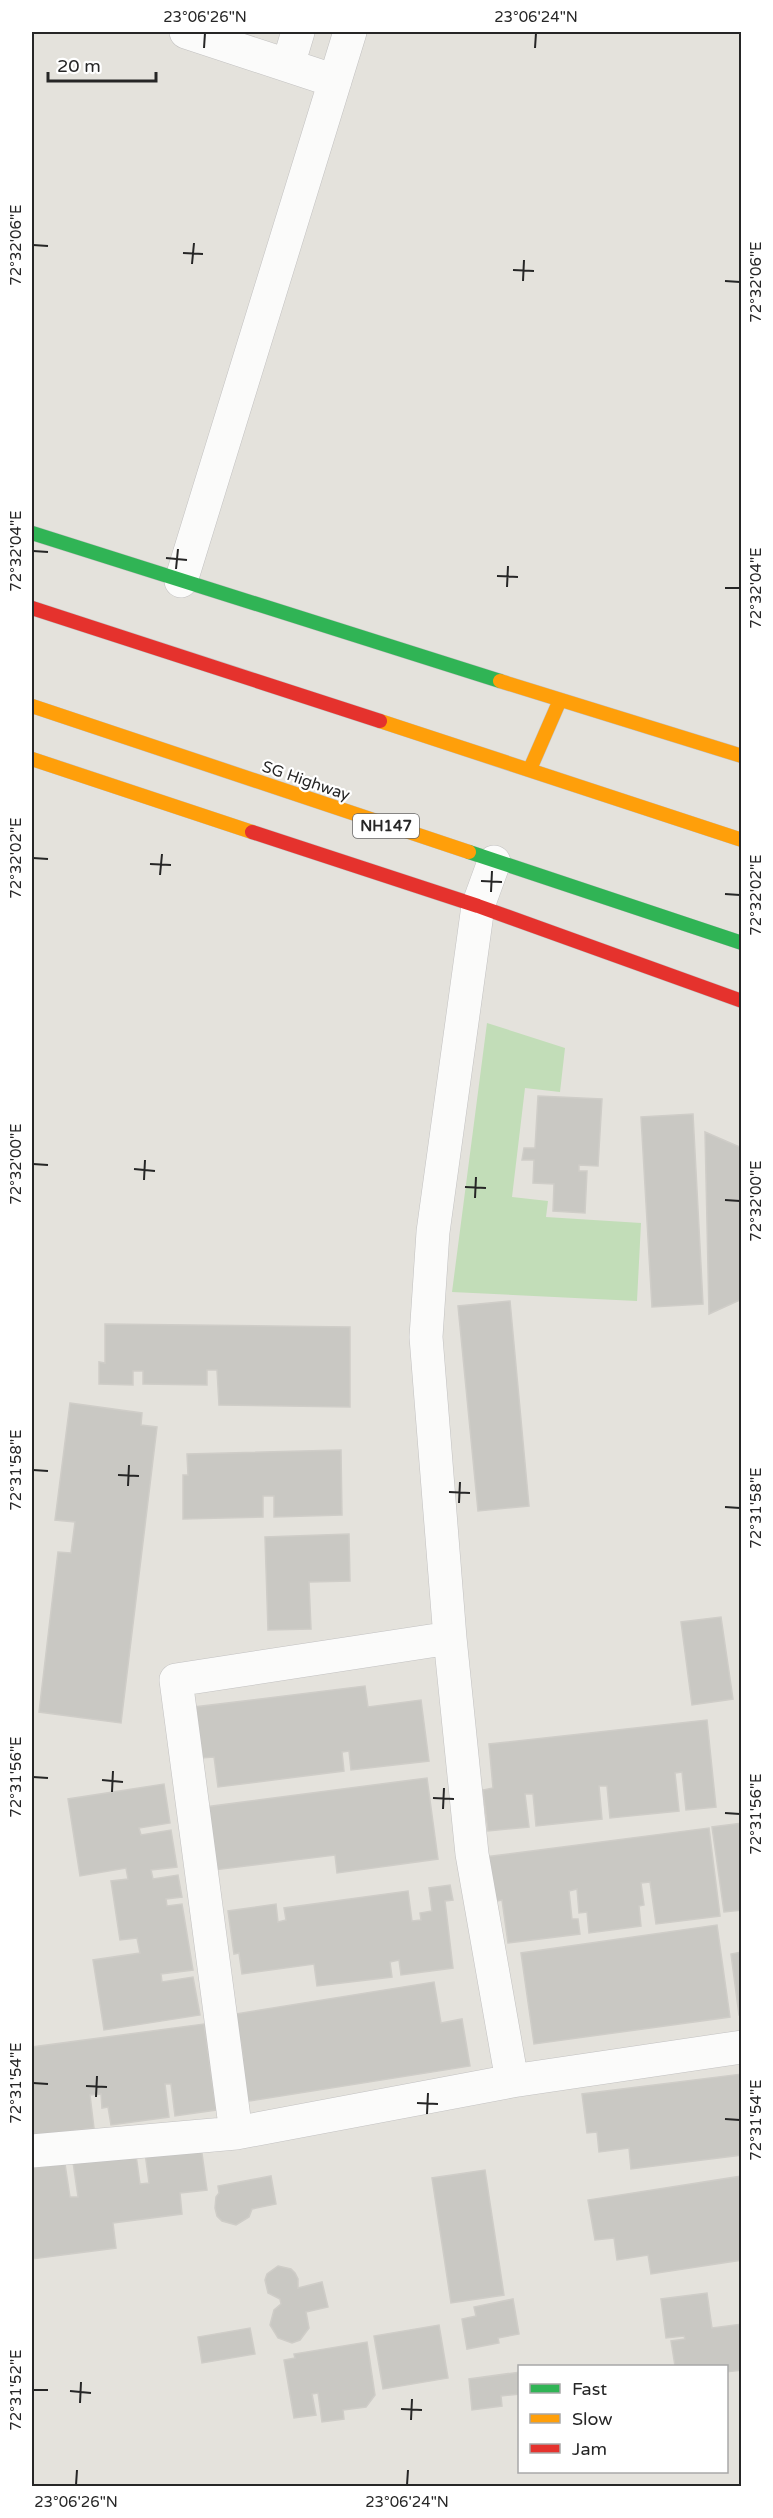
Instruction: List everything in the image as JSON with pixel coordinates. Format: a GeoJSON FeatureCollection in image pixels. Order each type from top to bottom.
{"type":"FeatureCollection","features":[{"type":"Feature","properties":{"kind":"main road"},"geometry":{"type":"LineString","coordinates":[[32,533],[741,756]]}},
{"type":"Feature","properties":{"kind":"main road"},"geometry":{"type":"LineString","coordinates":[[32,608],[530,768],[741,840]]}},
{"type":"Feature","properties":{"kind":"main road"},"geometry":{"type":"LineString","coordinates":[[530,768],[560,700]]}},
{"type":"Feature","properties":{"kind":"main road","name":"SG Highway"},"geometry":{"type":"LineString","coordinates":[[32,706],[741,943]]}},
{"type":"Feature","properties":{"kind":"main road"},"geometry":{"type":"LineString","coordinates":[[32,759],[478,906],[741,1001]]}},
{"type":"Feature","properties":{"kind":"street"},"geometry":{"type":"LineString","coordinates":[[186,32],[334,81]]}},
{"type":"Feature","properties":{"kind":"street"},"geometry":{"type":"LineString","coordinates":[[288,65],[298,32]]}},
{"type":"Feature","properties":{"kind":"street"},"geometry":{"type":"LineString","coordinates":[[181,581],[350,32]]}},
{"type":"Feature","properties":{"kind":"street"},"geometry":{"type":"LineString","coordinates":[[494,862],[478,906],[433,1232],[426,1336],[450,1638],[472,1854],[512,2081]]}},
{"type":"Feature","properties":{"kind":"street"},"geometry":{"type":"LineString","coordinates":[[236,2133],[176,1680],[450,1638]]}},
{"type":"Feature","properties":{"kind":"street"},"geometry":{"type":"LineString","coordinates":[[32,2151],[236,2133],[512,2081],[741,2047]]}},
{"type":"Feature","properties":{"kind":"green space"},"geometry":{"type":"Polygon","coordinates":[[[487,1023],[565,1048],[560,1092],[525,1088],[512,1197],[548,1201],[546,1217],[641,1223],[637,1301],[452,1292],[487,1023]]]}},
{"type":"Feature","properties":{"kind":"building"},"geometry":{"type":"Polygon","coordinates":[[[538,1096],[602,1099],[598,1166],[579,1165],[579,1171],[587,1171],[585,1213],[553,1211],[554,1184],[533,1183],[534,1160],[522,1160],[524,1148],[535,1148],[538,1096]]]}},
{"type":"Feature","properties":{"kind":"building"},"geometry":{"type":"Polygon","coordinates":[[[693,1114],[703,1304],[652,1307],[641,1117],[693,1114]]]}},
{"type":"Feature","properties":{"kind":"building"},"geometry":{"type":"Polygon","coordinates":[[[705,1132],[742,1148],[742,1299],[709,1314],[705,1132]]]}},
{"type":"Feature","properties":{"kind":"building"},"geometry":{"type":"Polygon","coordinates":[[[510,1301],[529,1506],[478,1511],[458,1306],[510,1301]]]}},
{"type":"Feature","properties":{"kind":"building"},"geometry":{"type":"Polygon","coordinates":[[[105,1324],[350,1327],[350,1407],[219,1405],[217,1370],[207,1370],[207,1385],[143,1384],[143,1371],[133,1371],[133,1385],[99,1384],[99,1362],[105,1363],[105,1324]]]}},
{"type":"Feature","properties":{"kind":"building"},"geometry":{"type":"Polygon","coordinates":[[[70,1403],[142,1413],[141,1425],[157,1427],[121,1723],[39,1712],[58,1552],[71,1553],[75,1522],[55,1520],[70,1403]]]}},
{"type":"Feature","properties":{"kind":"building"},"geometry":{"type":"Polygon","coordinates":[[[341,1450],[342,1515],[274,1517],[274,1496],[263,1496],[263,1517],[183,1519],[183,1475],[188,1475],[187,1454],[341,1450]]]}},
{"type":"Feature","properties":{"kind":"building"},"geometry":{"type":"Polygon","coordinates":[[[349,1534],[350,1581],[309,1582],[311,1629],[268,1630],[265,1537],[349,1534]]]}},
{"type":"Feature","properties":{"kind":"building"},"geometry":{"type":"Polygon","coordinates":[[[721,1617],[733,1699],[692,1705],[681,1622],[721,1617]]]}},
{"type":"Feature","properties":{"kind":"building"},"geometry":{"type":"Polygon","coordinates":[[[365,1686],[368,1707],[421,1700],[429,1761],[351,1770],[349,1751],[342,1752],[344,1771],[218,1787],[214,1757],[201,1758],[194,1707],[365,1686]]]}},
{"type":"Feature","properties":{"kind":"building"},"geometry":{"type":"Polygon","coordinates":[[[707,1720],[716,1807],[686,1810],[682,1772],[675,1773],[679,1811],[610,1818],[607,1786],[599,1786],[602,1819],[536,1826],[533,1794],[525,1794],[529,1827],[488,1831],[483,1790],[493,1788],[489,1744],[707,1720]]]}},
{"type":"Feature","properties":{"kind":"building"},"geometry":{"type":"Polygon","coordinates":[[[427,1778],[438,1859],[337,1873],[335,1855],[214,1870],[205,1807],[427,1778]]]}},
{"type":"Feature","properties":{"kind":"building"},"geometry":{"type":"Polygon","coordinates":[[[164,1784],[170,1823],[139,1828],[141,1835],[171,1830],[177,1867],[151,1870],[153,1879],[178,1875],[182,1897],[166,1899],[167,1906],[182,1904],[193,1970],[161,1974],[162,1982],[193,1977],[200,2015],[104,2030],[93,1960],[140,1953],[137,1938],[120,1940],[111,1881],[128,1879],[126,1868],[80,1876],[68,1799],[164,1784]]]}},
{"type":"Feature","properties":{"kind":"building"},"geometry":{"type":"Polygon","coordinates":[[[742,1823],[742,1910],[724,1912],[712,1827],[742,1823]]]}},
{"type":"Feature","properties":{"kind":"building"},"geometry":{"type":"Polygon","coordinates":[[[709,1828],[720,1916],[656,1924],[650,1882],[641,1883],[644,1905],[639,1906],[641,1926],[589,1933],[587,1912],[579,1913],[577,1889],[569,1891],[572,1919],[578,1919],[580,1934],[508,1943],[502,1900],[491,1902],[485,1857],[709,1828]]]}},
{"type":"Feature","properties":{"kind":"building"},"geometry":{"type":"Polygon","coordinates":[[[450,1885],[453,1900],[445,1901],[453,1968],[401,1975],[399,1960],[390,1962],[392,1977],[317,1986],[314,1964],[242,1974],[239,1953],[234,1954],[228,1911],[276,1904],[278,1922],[286,1920],[284,1908],[408,1891],[412,1921],[421,1920],[420,1913],[432,1911],[429,1888],[450,1885]]]}},
{"type":"Feature","properties":{"kind":"building"},"geometry":{"type":"Polygon","coordinates":[[[717,1925],[730,2017],[534,2044],[521,1953],[717,1925]]]}},
{"type":"Feature","properties":{"kind":"building"},"geometry":{"type":"Polygon","coordinates":[[[742,1952],[742,2015],[739,2015],[731,1954],[742,1952]]]}},
{"type":"Feature","properties":{"kind":"building"},"geometry":{"type":"Polygon","coordinates":[[[434,1982],[441,2023],[462,2019],[470,2066],[243,2102],[236,2058],[243,2057],[241,2042],[233,2043],[229,2015],[434,1982]]]}},
{"type":"Feature","properties":{"kind":"building"},"geometry":{"type":"Polygon","coordinates":[[[204,2024],[216,2110],[175,2116],[171,2084],[165,2084],[169,2117],[111,2125],[108,2107],[102,2108],[101,2094],[90,2095],[94,2128],[32,2136],[32,2047],[204,2024]]]}},
{"type":"Feature","properties":{"kind":"building"},"geometry":{"type":"Polygon","coordinates":[[[742,2074],[742,2155],[631,2169],[629,2148],[599,2152],[597,2132],[587,2133],[582,2094],[742,2074]]]}},
{"type":"Feature","properties":{"kind":"building"},"geometry":{"type":"Polygon","coordinates":[[[201,2146],[207,2190],[180,2193],[182,2214],[113,2223],[116,2248],[32,2259],[32,2168],[65,2164],[70,2197],[78,2197],[73,2162],[136,2155],[140,2184],[149,2183],[145,2153],[201,2146]]]}},
{"type":"Feature","properties":{"kind":"building"},"geometry":{"type":"Polygon","coordinates":[[[485,2170],[504,2295],[451,2303],[432,2178],[485,2170]]]}},
{"type":"Feature","properties":{"kind":"building"},"geometry":{"type":"Polygon","coordinates":[[[271,2176],[276,2204],[252,2209],[249,2217],[236,2225],[222,2221],[217,2216],[215,2208],[216,2197],[219,2193],[218,2186],[271,2176]]]}},
{"type":"Feature","properties":{"kind":"building"},"geometry":{"type":"Polygon","coordinates":[[[742,2176],[742,2260],[651,2274],[648,2255],[617,2260],[614,2238],[595,2240],[588,2200],[742,2176]]]}},
{"type":"Feature","properties":{"kind":"building"},"geometry":{"type":"Polygon","coordinates":[[[278,2266],[291,2269],[295,2273],[298,2288],[322,2282],[328,2307],[306,2312],[309,2328],[300,2340],[292,2343],[278,2338],[270,2325],[274,2310],[281,2304],[280,2299],[268,2293],[265,2280],[267,2274],[278,2266]]]}},
{"type":"Feature","properties":{"kind":"building"},"geometry":{"type":"Polygon","coordinates":[[[707,2293],[712,2328],[742,2324],[742,2370],[728,2372],[728,2365],[675,2365],[671,2341],[685,2339],[684,2336],[666,2338],[661,2299],[707,2293]]]}},
{"type":"Feature","properties":{"kind":"building"},"geometry":{"type":"Polygon","coordinates":[[[513,2299],[519,2334],[498,2338],[499,2343],[467,2349],[462,2319],[476,2316],[474,2307],[513,2299]]]}},
{"type":"Feature","properties":{"kind":"building"},"geometry":{"type":"Polygon","coordinates":[[[439,2325],[448,2378],[383,2389],[374,2336],[439,2325]]]}},
{"type":"Feature","properties":{"kind":"building"},"geometry":{"type":"Polygon","coordinates":[[[250,2328],[255,2354],[202,2363],[198,2337],[250,2328]]]}},
{"type":"Feature","properties":{"kind":"building"},"geometry":{"type":"Polygon","coordinates":[[[367,2342],[375,2395],[366,2407],[343,2410],[344,2419],[322,2422],[318,2393],[312,2394],[316,2415],[294,2418],[284,2360],[295,2358],[294,2354],[367,2342]]]}},
{"type":"Feature","properties":{"kind":"building"},"geometry":{"type":"Polygon","coordinates":[[[518,2372],[518,2394],[501,2396],[502,2406],[472,2410],[469,2379],[518,2372]]]}},
{"type":"Feature","properties":{"kind":"traffic: fast"},"geometry":{"type":"LineString","coordinates":[[32,533],[500,681]]}},
{"type":"Feature","properties":{"kind":"traffic: fast"},"geometry":{"type":"LineString","coordinates":[[469,852],[742,943]]}},
{"type":"Feature","properties":{"kind":"traffic: slow"},"geometry":{"type":"LineString","coordinates":[[500,681],[742,756]]}},
{"type":"Feature","properties":{"kind":"traffic: slow"},"geometry":{"type":"LineString","coordinates":[[530,769],[560,700]]}},
{"type":"Feature","properties":{"kind":"traffic: slow"},"geometry":{"type":"LineString","coordinates":[[32,706],[469,852]]}},
{"type":"Feature","properties":{"kind":"traffic: slow"},"geometry":{"type":"LineString","coordinates":[[380,721],[742,840]]}},
{"type":"Feature","properties":{"kind":"traffic: slow"},"geometry":{"type":"LineString","coordinates":[[32,759],[252,832]]}},
{"type":"Feature","properties":{"kind":"traffic: jam"},"geometry":{"type":"LineString","coordinates":[[32,608],[380,721]]}},
{"type":"Feature","properties":{"kind":"traffic: jam"},"geometry":{"type":"LineString","coordinates":[[252,832],[478,906],[742,1001]]}}]}
